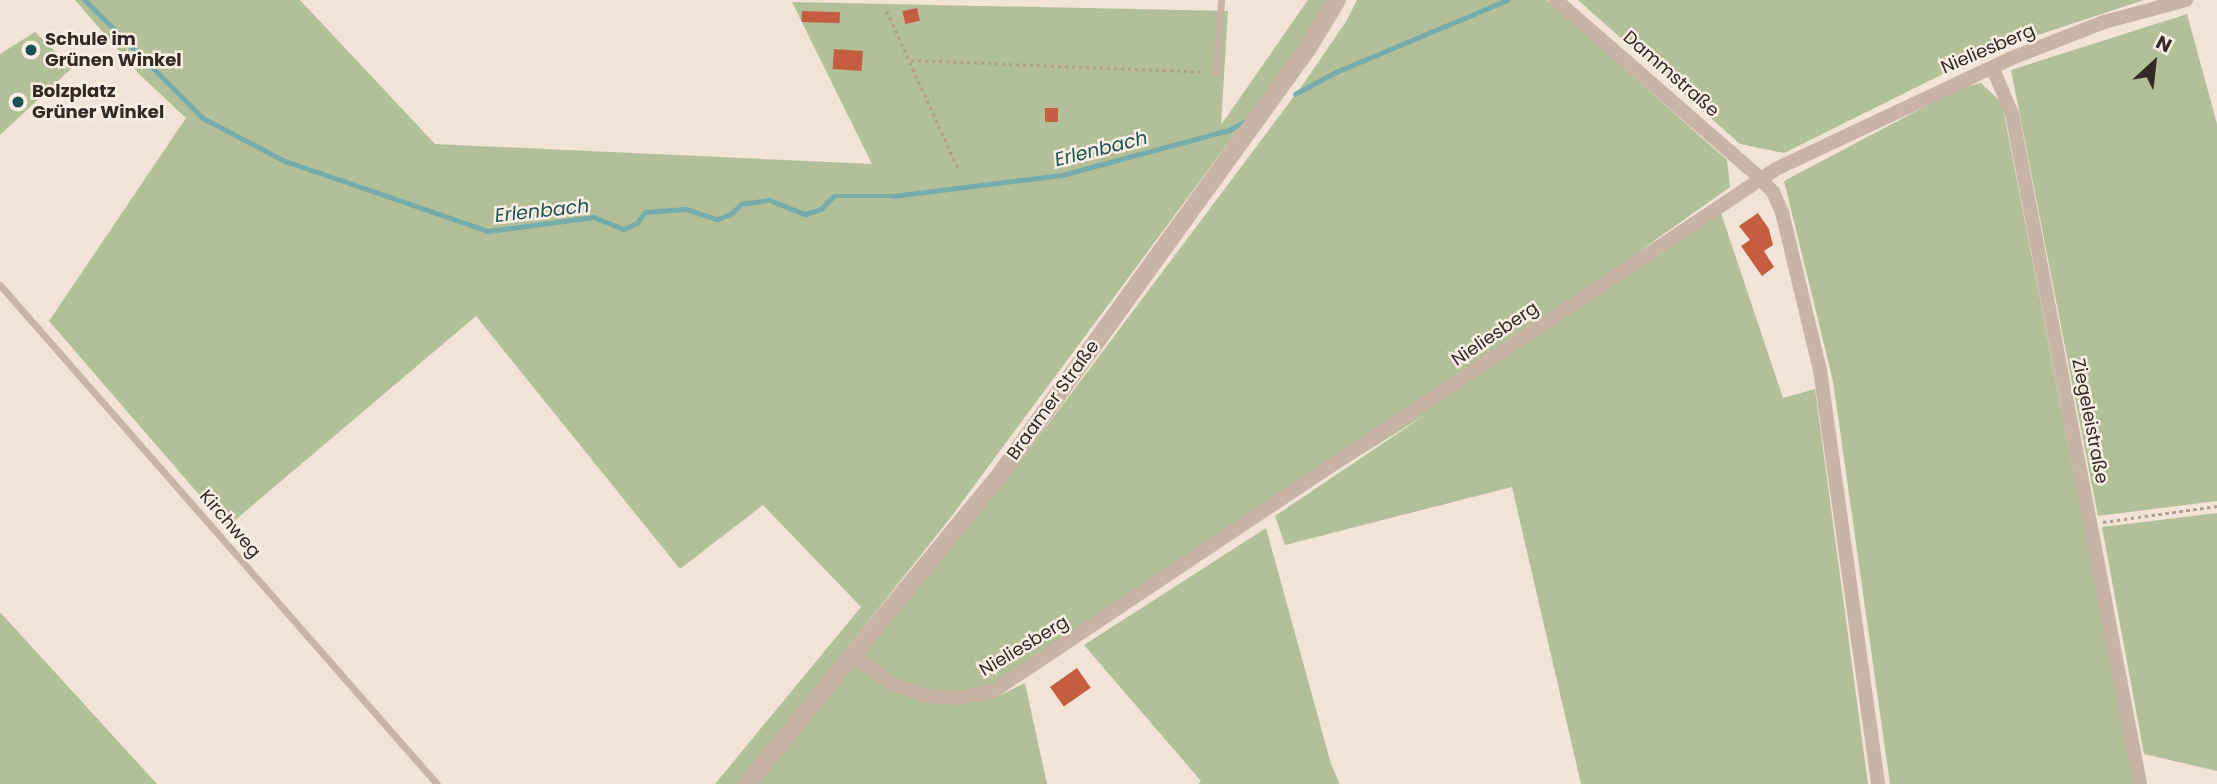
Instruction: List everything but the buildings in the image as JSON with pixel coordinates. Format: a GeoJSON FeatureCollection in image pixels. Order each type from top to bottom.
{"type":"FeatureCollection","features":[{"type":"Feature","properties":{"kind":"street","name":"Braamer Straße"},"geometry":{"type":"LineString","coordinates":[[747,784],[997,479],[1307,48],[1337,0]]}},
{"type":"Feature","properties":{"kind":"street","name":"Dammstraße"},"geometry":{"type":"LineString","coordinates":[[1556,0],[1760,178]]}},
{"type":"Feature","properties":{"kind":"street","name":"Nieliesberg"},"geometry":{"type":"LineString","coordinates":[[852,655],[892,684],[927,696],[960,698],[992,692],[1760,178],[2012,58],[2104,22],[2186,0]]}},
{"type":"Feature","properties":{"kind":"street","name":"Ziegeleistraße"},"geometry":{"type":"LineString","coordinates":[[1993,69],[2012,114],[2140,784]]}},
{"type":"Feature","properties":{"kind":"street"},"geometry":{"type":"LineString","coordinates":[[1760,178],[1773,192],[1782,212],[1820,370],[1878,784]]}},
{"type":"Feature","properties":{"kind":"lane"},"geometry":{"type":"LineString","coordinates":[[1216,72],[1221,0]]}},
{"type":"Feature","properties":{"kind":"lane","name":"Kirchweg"},"geometry":{"type":"LineString","coordinates":[[0,285],[437,784]]}},
{"type":"Feature","properties":{"kind":"path"},"geometry":{"type":"LineString","coordinates":[[887,11],[958,168]]}},
{"type":"Feature","properties":{"kind":"path"},"geometry":{"type":"LineString","coordinates":[[911,60],[1216,72]]}},
{"type":"Feature","properties":{"kind":"path"},"geometry":{"type":"LineString","coordinates":[[2090,524],[2217,506]]}},
{"type":"Feature","properties":{"kind":"green space"},"geometry":{"type":"Polygon","coordinates":[[[75,0],[300,0],[435,144],[872,164],[792,2],[1228,11],[1221,125],[1308,0],[1328,0],[1295,53],[948,521],[739,784],[715,784],[861,607],[763,505],[680,569],[476,316],[227,527],[49,321],[186,118],[139,74],[75,0]]]}},
{"type":"Feature","properties":{"kind":"green space"},"geometry":{"type":"Polygon","coordinates":[[[1357,0],[1547,0],[1727,160],[1730,187],[1640,251],[1652,260],[1721,213],[1783,398],[1815,389],[1868,784],[1581,784],[1512,487],[1285,545],[1275,516],[1428,413],[990,687],[961,693],[889,689],[994,698],[1025,683],[1047,784],[758,784],[1004,483],[1304,83],[1347,20],[1357,0]]]}},
{"type":"Feature","properties":{"kind":"green space"},"geometry":{"type":"Polygon","coordinates":[[[1578,0],[2144,0],[1987,52],[1784,153],[1740,144],[1578,0]]]}},
{"type":"Feature","properties":{"kind":"green space"},"geometry":{"type":"Polygon","coordinates":[[[2187,14],[2217,124],[2217,501],[2098,516],[2011,70],[2187,14]]]}},
{"type":"Feature","properties":{"kind":"green space","name":"Bolzplatz Grüner Winkel"},"geometry":{"type":"Polygon","coordinates":[[[35,32],[72,68],[0,135],[0,54],[35,32]]]}},
{"type":"Feature","properties":{"kind":"green space"},"geometry":{"type":"Polygon","coordinates":[[[1981,83],[2002,103],[2134,784],[1890,784],[1833,381],[1784,181],[1960,88],[1981,83]]]}},
{"type":"Feature","properties":{"kind":"green space"},"geometry":{"type":"Polygon","coordinates":[[[2217,513],[2217,771],[2144,754],[2102,527],[2217,513]]]}},
{"type":"Feature","properties":{"kind":"green space"},"geometry":{"type":"Polygon","coordinates":[[[1266,528],[1331,764],[1340,784],[1198,784],[1201,781],[1084,645],[1266,528]]]}},
{"type":"Feature","properties":{"kind":"green space"},"geometry":{"type":"Polygon","coordinates":[[[0,612],[157,784],[0,784],[0,612]]]}},
{"type":"Feature","properties":{"kind":"waterway","name":"Erlenbach"},"geometry":{"type":"LineString","coordinates":[[85,0],[203,118],[285,161],[488,231],[594,217],[624,229],[637,223],[645,212],[686,209],[717,219],[731,214],[741,204],[770,200],[805,214],[821,209],[834,196],[893,196],[1062,175],[1229,130],[1249,119]]}},
{"type":"Feature","properties":{"kind":"waterway","name":"Erlenbach"},"geometry":{"type":"LineString","coordinates":[[1295,94],[1336,72],[1507,0]]}},
{"type":"Feature","properties":{"kind":"place","name":"Schule im Grünen Winkel"},"geometry":{"type":"Point","coordinates":[31,50]}},
{"type":"Feature","properties":{"kind":"place","name":"Bolzplatz Grüner Winkel"},"geometry":{"type":"Point","coordinates":[18,102]}}]}
